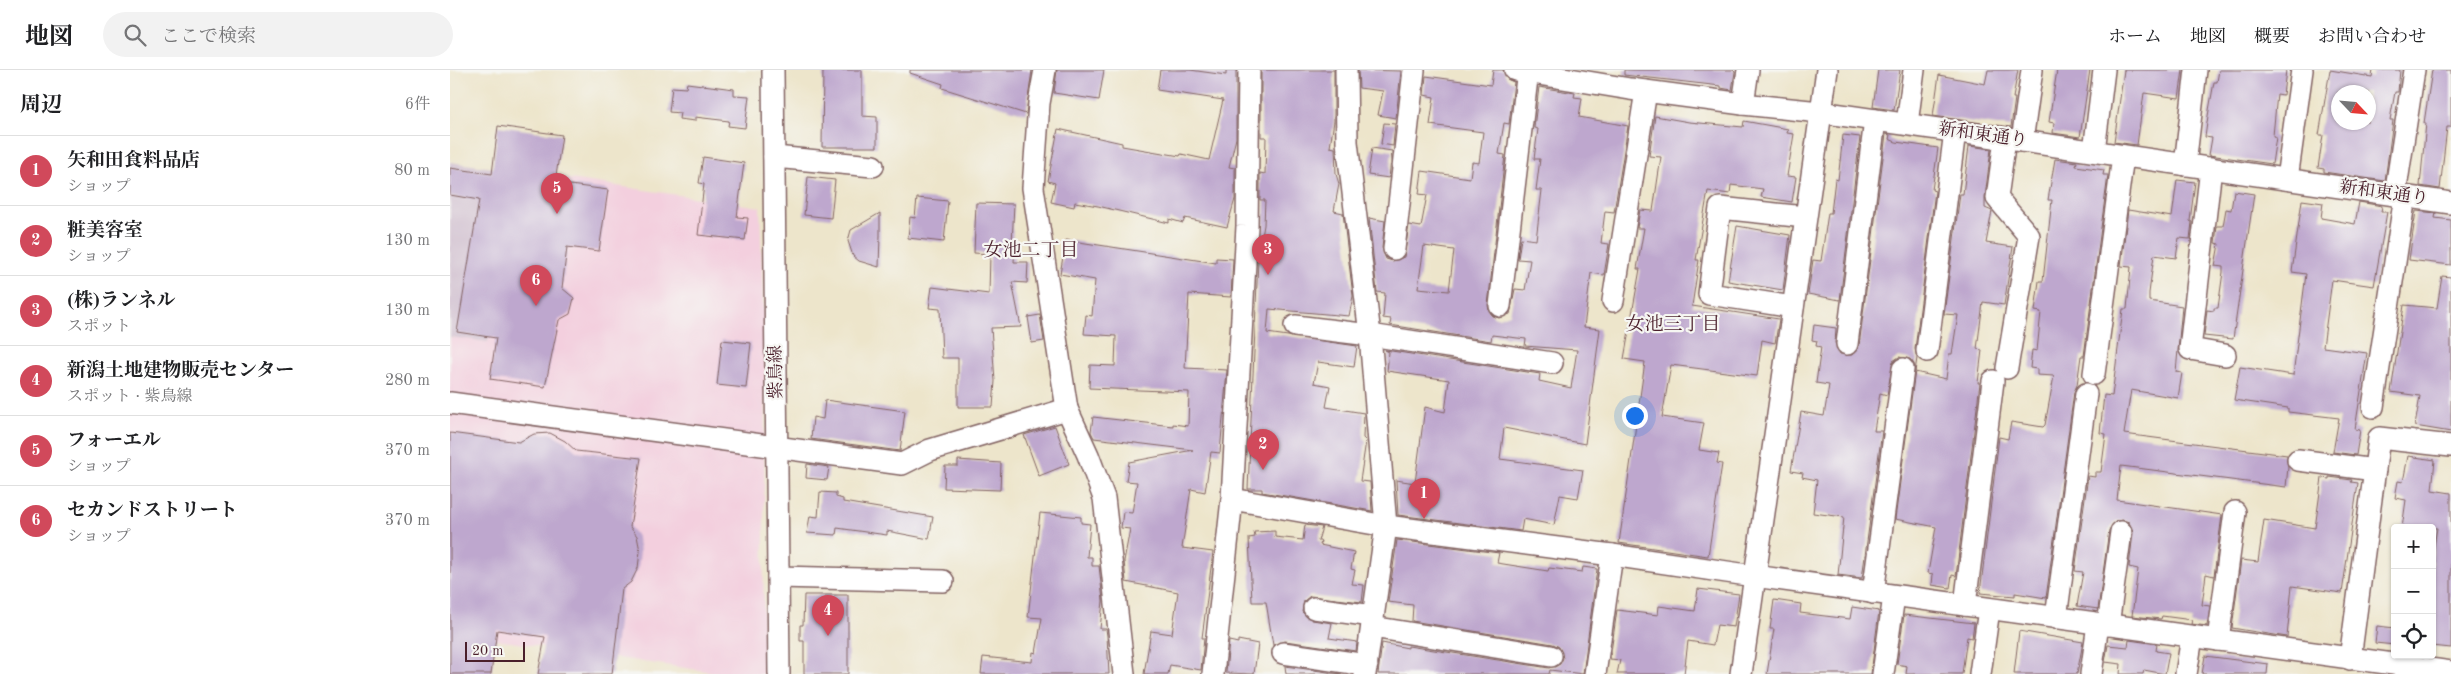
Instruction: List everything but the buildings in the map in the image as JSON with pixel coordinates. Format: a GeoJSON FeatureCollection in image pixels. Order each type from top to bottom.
{"type":"FeatureCollection","features":[{"type":"Feature","properties":{"kind":"street","name":"紫鳥線"},"geometry":{"type":"LineString","coordinates":[[773,70],[780,674]]}},
{"type":"Feature","properties":{"kind":"street"},"geometry":{"type":"LineString","coordinates":[[1045,70],[1038,102],[1033,188],[1066,409],[1088,455],[1104,498],[1124,674]]}},
{"type":"Feature","properties":{"kind":"street"},"geometry":{"type":"LineString","coordinates":[[1213,674],[1232,499],[1246,226],[1249,70]]}},
{"type":"Feature","properties":{"kind":"street"},"geometry":{"type":"LineString","coordinates":[[1283,653],[1366,669],[1386,526],[1370,335],[1347,142],[1346,70]]}},
{"type":"Feature","properties":{"kind":"street"},"geometry":{"type":"LineString","coordinates":[[1394,249],[1414,70]]}},
{"type":"Feature","properties":{"kind":"street"},"geometry":{"type":"LineString","coordinates":[[1743,104],[1748,70]]}},
{"type":"Feature","properties":{"kind":"street"},"geometry":{"type":"LineString","coordinates":[[1741,674],[1827,70]]}},
{"type":"Feature","properties":{"kind":"street"},"geometry":{"type":"LineString","coordinates":[[1907,124],[1914,70]]}},
{"type":"Feature","properties":{"kind":"street"},"geometry":{"type":"LineString","coordinates":[[1965,605],[2000,374],[2029,236],[1997,198],[2032,70]]}},
{"type":"Feature","properties":{"kind":"street"},"geometry":{"type":"LineString","coordinates":[[2094,152],[2104,70]]}},
{"type":"Feature","properties":{"kind":"street"},"geometry":{"type":"LineString","coordinates":[[2185,164],[2196,70]]}},
{"type":"Feature","properties":{"kind":"street"},"geometry":{"type":"LineString","coordinates":[[2287,179],[2302,70]]}},
{"type":"Feature","properties":{"kind":"street"},"geometry":{"type":"LineString","coordinates":[[2373,406],[2414,70]]}},
{"type":"Feature","properties":{"kind":"street"},"geometry":{"type":"LineString","coordinates":[[1500,306],[1524,71]]}},
{"type":"Feature","properties":{"kind":"street","name":"新和東通り"},"geometry":{"type":"LineString","coordinates":[[1524,71],[1636,83],[1743,104],[1907,124],[2451,203]]}},
{"type":"Feature","properties":{"kind":"street"},"geometry":{"type":"LineString","coordinates":[[1613,302],[1636,83]]}},
{"type":"Feature","properties":{"kind":"street"},"geometry":{"type":"LineString","coordinates":[[1847,344],[1875,120]]}},
{"type":"Feature","properties":{"kind":"street"},"geometry":{"type":"LineString","coordinates":[[1927,351],[1955,131]]}},
{"type":"Feature","properties":{"kind":"street"},"geometry":{"type":"LineString","coordinates":[[2094,374],[2123,156]]}},
{"type":"Feature","properties":{"kind":"street"},"geometry":{"type":"LineString","coordinates":[[774,157],[873,166]]}},
{"type":"Feature","properties":{"kind":"street"},"geometry":{"type":"LineString","coordinates":[[2211,168],[2190,349],[2225,355]]}},
{"type":"Feature","properties":{"kind":"street"},"geometry":{"type":"LineString","coordinates":[[1793,307],[1709,294],[1720,208],[1805,217]]}},
{"type":"Feature","properties":{"kind":"street"},"geometry":{"type":"LineString","coordinates":[[1295,326],[1370,335],[1552,363]]}},
{"type":"Feature","properties":{"kind":"street"},"geometry":{"type":"LineString","coordinates":[[1883,674],[1883,594],[1903,369]]}},
{"type":"Feature","properties":{"kind":"street"},"geometry":{"type":"LineString","coordinates":[[2056,618],[2086,394]]}},
{"type":"Feature","properties":{"kind":"street"},"geometry":{"type":"LineString","coordinates":[[450,403],[902,464],[930,450],[1066,409]]}},
{"type":"Feature","properties":{"kind":"street"},"geometry":{"type":"LineString","coordinates":[[2350,658],[2379,438],[2451,446]]}},
{"type":"Feature","properties":{"kind":"street"},"geometry":{"type":"LineString","coordinates":[[2298,460],[2375,470]]}},
{"type":"Feature","properties":{"kind":"street"},"geometry":{"type":"LineString","coordinates":[[1232,499],[1386,526],[1612,555],[2350,658],[2412,671],[2451,672]]}},
{"type":"Feature","properties":{"kind":"street"},"geometry":{"type":"LineString","coordinates":[[2218,640],[2235,512]]}},
{"type":"Feature","properties":{"kind":"street"},"geometry":{"type":"LineString","coordinates":[[2091,674],[2121,532]]}},
{"type":"Feature","properties":{"kind":"street"},"geometry":{"type":"LineString","coordinates":[[1595,674],[1612,555]]}},
{"type":"Feature","properties":{"kind":"street"},"geometry":{"type":"LineString","coordinates":[[778,577],[944,581]]}},
{"type":"Feature","properties":{"kind":"street"},"geometry":{"type":"LineString","coordinates":[[1314,608],[1373,622],[1551,656]]}},
{"type":"Feature","properties":{"kind":"street"},"geometry":{"type":"LineString","coordinates":[[1980,674],[1989,609]]}},
{"type":"Feature","properties":{"kind":"street"},"geometry":{"type":"LineString","coordinates":[[2186,674],[2192,637]]}},
{"type":"Feature","properties":{"kind":"shaded area"},"geometry":{"type":"Polygon","coordinates":[[[450,162],[515,171],[488,342],[450,337],[450,162]]]}},
{"type":"Feature","properties":{"kind":"shaded area"},"geometry":{"type":"Polygon","coordinates":[[[515,171],[760,207],[765,363],[763,674],[725,674],[450,633],[450,337],[488,342],[515,171]]]}},
{"type":"Feature","properties":{"kind":"place","name":"フォーエル"},"geometry":{"type":"Point","coordinates":[557,214]}},
{"type":"Feature","properties":{"kind":"place","name":"(株)ランネル"},"geometry":{"type":"Point","coordinates":[1268,275]}},
{"type":"Feature","properties":{"kind":"place","name":"セカンドストリート"},"geometry":{"type":"Point","coordinates":[536,306]}},
{"type":"Feature","properties":{"kind":"place","name":"粧美容室"},"geometry":{"type":"Point","coordinates":[1263,470]}},
{"type":"Feature","properties":{"kind":"place","name":"矢和田食料品店"},"geometry":{"type":"Point","coordinates":[1424,519]}},
{"type":"Feature","properties":{"kind":"place","name":"新潟土地建物販売センター"},"geometry":{"type":"Point","coordinates":[828,636]}},
{"type":"Feature","properties":{"kind":"district","name":"女池二丁目"},"geometry":{"type":"Point","coordinates":[1031,251]}},
{"type":"Feature","properties":{"kind":"district","name":"女池三丁目"},"geometry":{"type":"Point","coordinates":[1673,325]}}]}
